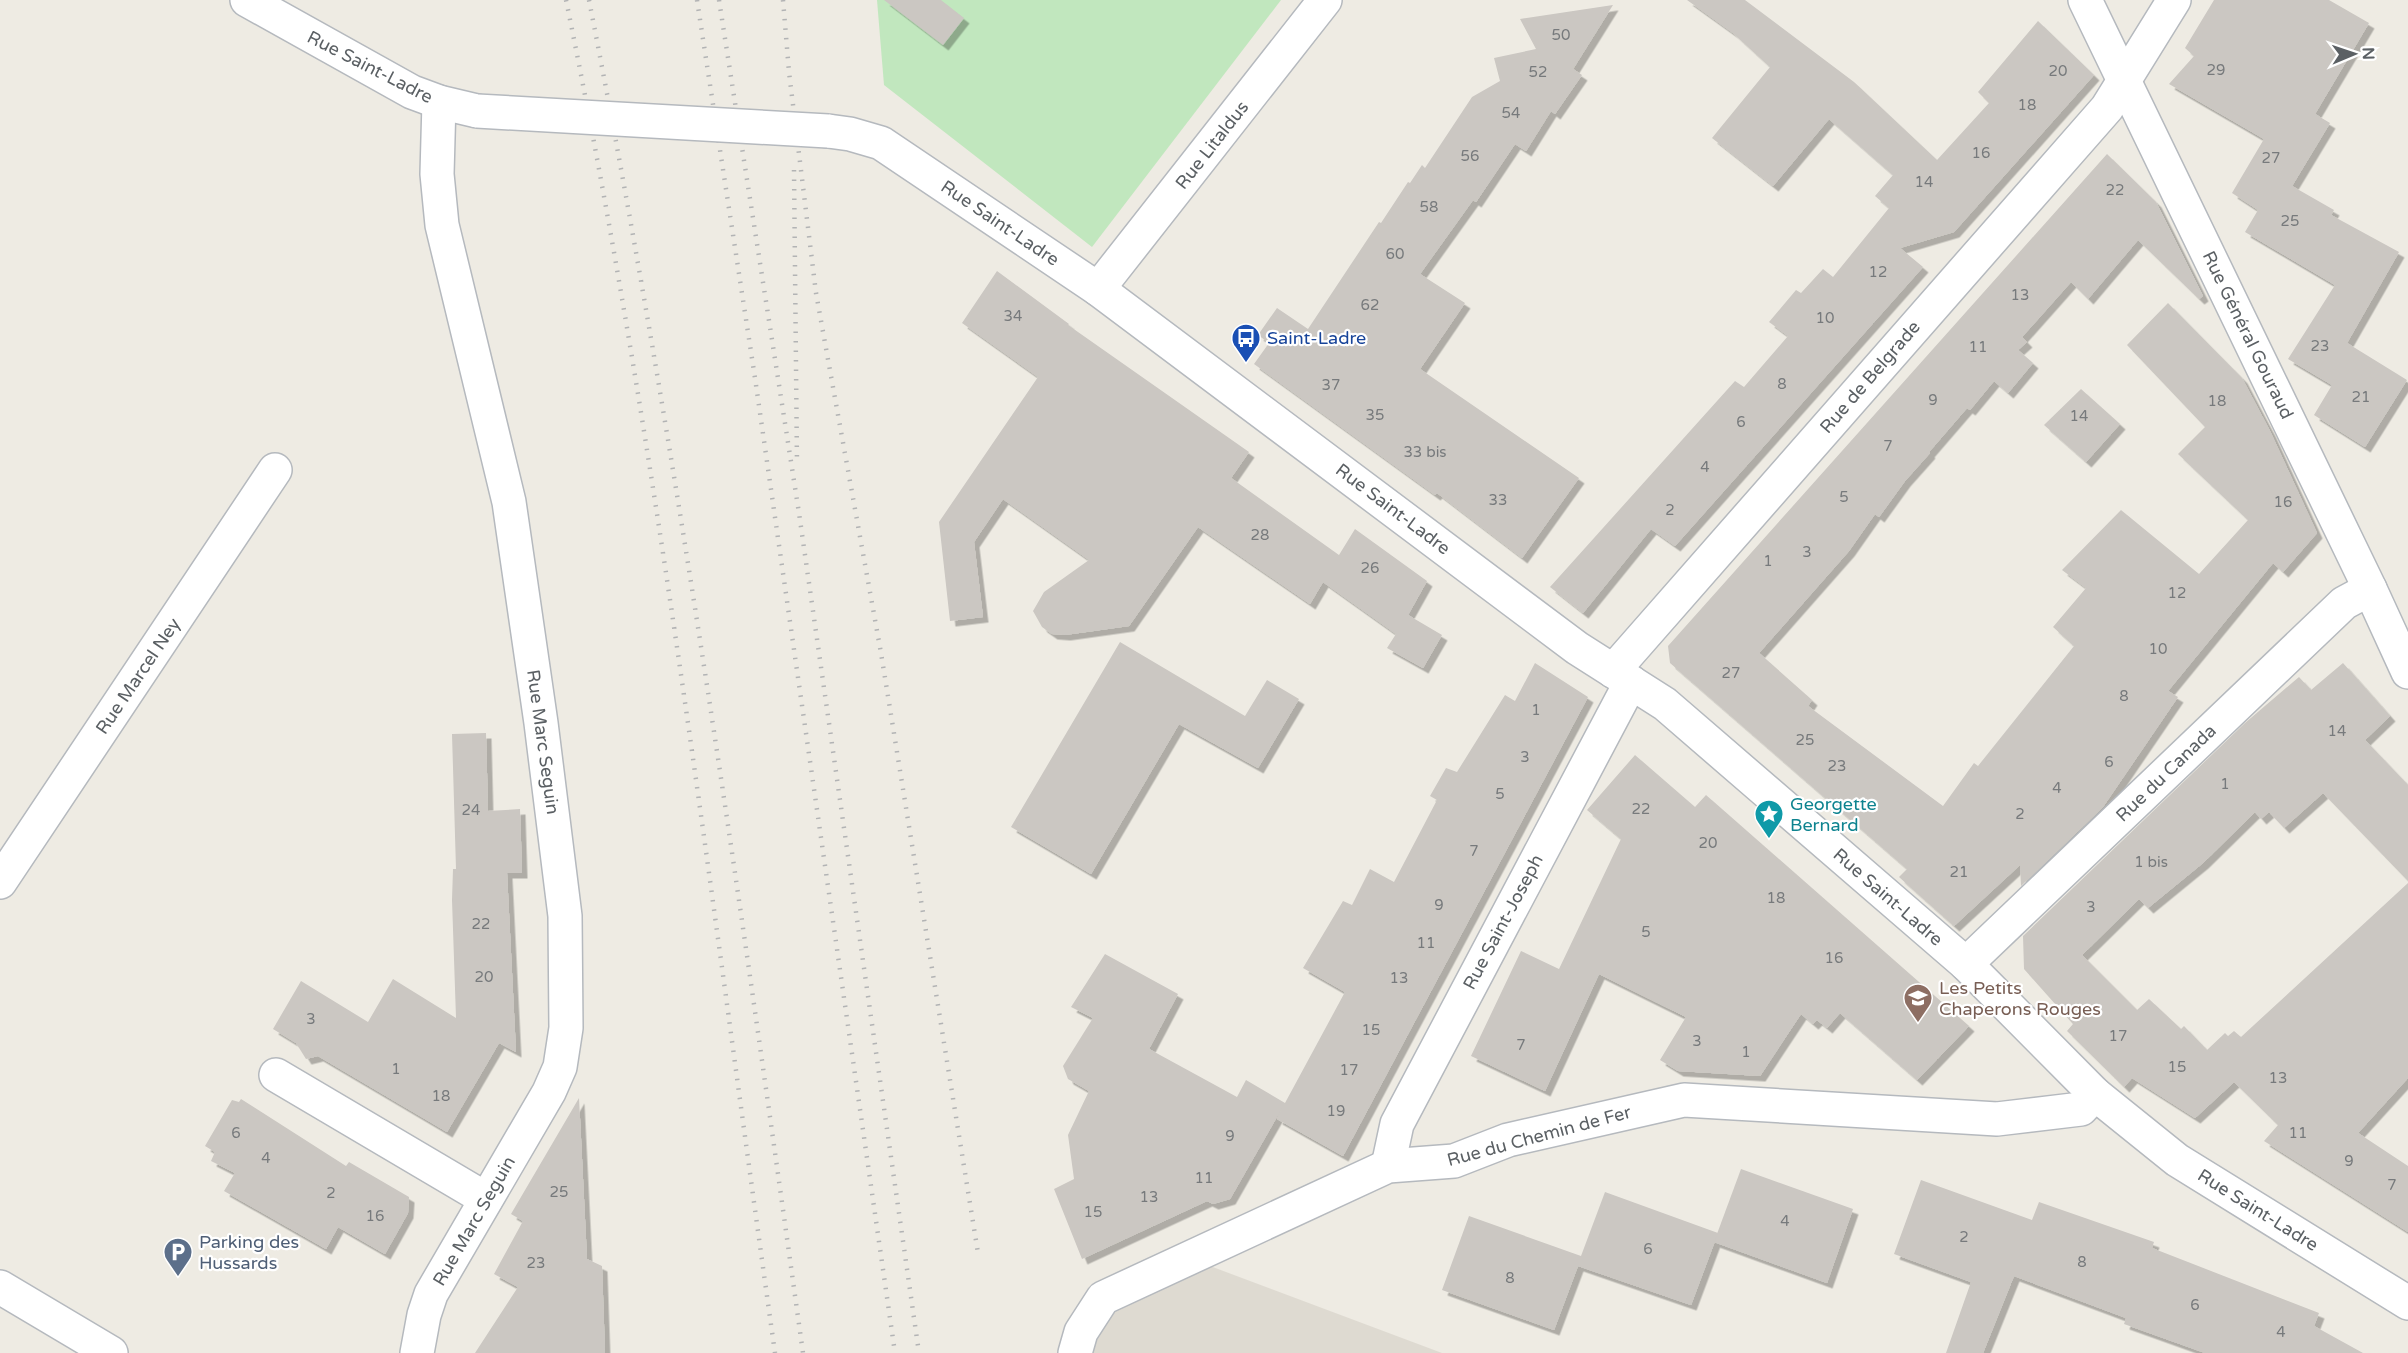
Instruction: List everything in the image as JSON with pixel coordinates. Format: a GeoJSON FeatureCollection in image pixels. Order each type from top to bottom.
{"type":"FeatureCollection","features":[{"type":"Feature","properties":{"kind":"street","name":"Rue Saint-Ladre"},"geometry":{"type":"LineString","coordinates":[[247,0],[412,92],[439,102],[477,111],[828,131],[865,137],[896,152],[1098,289],[1577,648],[1665,704],[1966,963],[2095,1094],[2177,1160],[2408,1303]]}},
{"type":"Feature","properties":{"kind":"street","name":"Rue Litaldus"},"geometry":{"type":"LineString","coordinates":[[1098,289],[1325,0]]}},
{"type":"Feature","properties":{"kind":"street","name":"Rue Général Gouraud"},"geometry":{"type":"LineString","coordinates":[[2085,0],[2408,672]]}},
{"type":"Feature","properties":{"kind":"street","name":"Rue de Belgrade"},"geometry":{"type":"LineString","coordinates":[[1622,677],[2099,117],[2125,82],[2174,0]]}},
{"type":"Feature","properties":{"kind":"street","name":"Rue Marc Seguin"},"geometry":{"type":"LineString","coordinates":[[417,1353],[431,1294],[549,1092],[560,1067],[566,1028],[565,916],[541,723],[509,502],[442,225],[437,174],[439,102]]}},
{"type":"Feature","properties":{"kind":"street","name":"Rue Marcel Ney"},"geometry":{"type":"LineString","coordinates":[[0,882],[275,470]]}},
{"type":"Feature","properties":{"kind":"street","name":"Rue du Canada"},"geometry":{"type":"LineString","coordinates":[[1966,963],[2344,603],[2370,589]]}},
{"type":"Feature","properties":{"kind":"street","name":"Rue Saint-Joseph"},"geometry":{"type":"LineString","coordinates":[[1388,1166],[1397,1124],[1622,677]]}},
{"type":"Feature","properties":{"kind":"street"},"geometry":{"type":"LineString","coordinates":[[276,1075],[486,1199]]}},
{"type":"Feature","properties":{"kind":"street","name":"Rue du Chemin de Fer"},"geometry":{"type":"LineString","coordinates":[[1075,1353],[1081,1332],[1102,1298],[1388,1166],[1454,1161],[1508,1140],[1684,1100],[1997,1119],[2081,1109],[2095,1094]]}},
{"type":"Feature","properties":{"kind":"street"},"geometry":{"type":"LineString","coordinates":[[0,1287],[111,1353]]}},
{"type":"Feature","properties":{"kind":"shaded area"},"geometry":{"type":"Polygon","coordinates":[[[1202,1263],[1442,1353],[1089,1353],[1113,1306],[1202,1263]]]}},
{"type":"Feature","properties":{"kind":"green space"},"geometry":{"type":"Polygon","coordinates":[[[877,0],[1281,0],[1092,247],[884,85],[877,0]]]}},
{"type":"Feature","properties":{"kind":"building"},"geometry":{"type":"Polygon","coordinates":[[[884,0],[941,0],[964,18],[943,45],[884,0]]]}},
{"type":"Feature","properties":{"kind":"building"},"geometry":{"type":"Polygon","coordinates":[[[1687,0],[1745,0],[1854,82],[1937,160],[1989,103],[1978,92],[2038,21],[2094,75],[1954,232],[1900,248],[1923,267],[1675,546],[1651,529],[1583,613],[1550,587],[1735,381],[1744,387],[1788,336],[1769,322],[1796,290],[1801,293],[1823,269],[1833,277],[1889,208],[1875,196],[1893,175],[1829,119],[1773,186],[1712,138],[1770,67],[1733,33],[1687,0]]]}},
{"type":"Feature","properties":{"kind":"building"},"geometry":{"type":"Polygon","coordinates":[[[2214,0],[2329,0],[2369,23],[2315,114],[2330,123],[2292,186],[2334,210],[2331,215],[2399,252],[2347,343],[2407,380],[2365,447],[2314,415],[2332,385],[2288,359],[2335,285],[2245,232],[2258,210],[2232,193],[2264,139],[2169,84],[2194,56],[2185,48],[2214,0]]]}},
{"type":"Feature","properties":{"kind":"building"},"geometry":{"type":"Polygon","coordinates":[[[1613,5],[1573,69],[1582,75],[1555,114],[1551,111],[1526,151],[1515,144],[1476,202],[1473,200],[1420,274],[1465,303],[1420,369],[1579,478],[1522,558],[1437,493],[1435,495],[1254,364],[1269,343],[1258,335],[1277,308],[1308,329],[1379,222],[1381,223],[1422,165],[1425,168],[1472,97],[1500,81],[1494,58],[1536,49],[1520,19],[1613,5]]]}},
{"type":"Feature","properties":{"kind":"building"},"geometry":{"type":"Polygon","coordinates":[[[2107,154],[2156,202],[2203,296],[2199,299],[2138,240],[2088,299],[2071,282],[2022,337],[2027,342],[2018,350],[2033,363],[2008,393],[1994,381],[1970,410],[1967,408],[1905,481],[1879,517],[1875,514],[1849,551],[1759,653],[1812,700],[1808,706],[1943,806],[1974,763],[1978,766],[2074,646],[2053,627],[2086,588],[2062,570],[2121,510],[2199,574],[2248,520],[2178,454],[2205,427],[2127,345],[2168,303],[2242,378],[2270,431],[2317,533],[2283,572],[2273,563],[2168,691],[2178,697],[2103,807],[2021,886],[2020,865],[1954,926],[1899,877],[1907,869],[1670,663],[1668,646],[2107,154]]]}},
{"type":"Feature","properties":{"kind":"building"},"geometry":{"type":"Polygon","coordinates":[[[997,271],[1068,325],[1249,452],[1231,478],[1339,555],[1355,529],[1427,581],[1408,615],[1442,635],[1423,668],[1387,648],[1396,634],[1323,582],[1310,604],[1198,527],[1129,626],[1065,635],[1052,634],[1042,627],[1033,611],[1044,592],[1089,560],[1003,499],[974,542],[983,617],[950,621],[939,522],[1038,377],[962,323],[997,271]]]}},
{"type":"Feature","properties":{"kind":"building"},"geometry":{"type":"Polygon","coordinates":[[[2081,389],[2120,424],[2086,462],[2044,425],[2081,389]]]}},
{"type":"Feature","properties":{"kind":"building"},"geometry":{"type":"Polygon","coordinates":[[[1120,642],[1245,716],[1267,680],[1299,699],[1258,768],[1179,724],[1091,874],[1011,827],[1120,642]]]}},
{"type":"Feature","properties":{"kind":"building"},"geometry":{"type":"Polygon","coordinates":[[[1535,663],[1588,697],[1343,1156],[1277,1119],[1282,1108],[1230,1199],[1213,1204],[1207,1201],[1082,1259],[1054,1189],[1074,1179],[1068,1135],[1089,1091],[1068,1079],[1063,1066],[1093,1018],[1071,1007],[1105,954],[1178,994],[1149,1049],[1237,1097],[1246,1080],[1285,1103],[1345,992],[1303,968],[1343,901],[1352,905],[1370,869],[1394,882],[1437,800],[1430,796],[1446,768],[1457,772],[1505,695],[1515,701],[1535,663]]]}},
{"type":"Feature","properties":{"kind":"building"},"geometry":{"type":"Polygon","coordinates":[[[2343,663],[2390,716],[2365,740],[2408,785],[2408,881],[2323,793],[2284,828],[2269,812],[2261,819],[2255,812],[2203,863],[2148,908],[2139,899],[2082,955],[2137,1010],[2149,999],[2181,1029],[2184,1026],[2207,1050],[2225,1033],[2228,1036],[2234,1031],[2241,1037],[2408,883],[2408,1078],[2358,1133],[2408,1166],[2408,1232],[2264,1141],[2278,1125],[2234,1082],[2195,1118],[2132,1078],[2124,1087],[2067,1031],[2073,1024],[2024,969],[2023,936],[2245,723],[2299,677],[2311,690],[2343,663]]]}},
{"type":"Feature","properties":{"kind":"building"},"geometry":{"type":"Polygon","coordinates":[[[486,733],[488,811],[520,809],[522,873],[507,873],[516,1052],[499,1043],[447,1132],[318,1056],[306,1059],[296,1043],[273,1029],[301,981],[368,1022],[393,979],[456,1018],[452,900],[453,869],[456,869],[452,734],[486,733]]]}},
{"type":"Feature","properties":{"kind":"building"},"geometry":{"type":"Polygon","coordinates":[[[1635,755],[1695,807],[1706,795],[1969,1026],[1917,1080],[1840,1013],[1827,1028],[1817,1020],[1813,1024],[1801,1014],[1760,1076],[1678,1071],[1660,1060],[1686,1017],[1599,974],[1545,1091],[1471,1056],[1521,951],[1559,969],[1621,839],[1587,810],[1635,755]]]}},
{"type":"Feature","properties":{"kind":"building"},"geometry":{"type":"Polygon","coordinates":[[[579,1098],[587,1259],[602,1266],[605,1353],[475,1353],[518,1287],[494,1274],[523,1221],[511,1214],[579,1098]]]}},
{"type":"Feature","properties":{"kind":"building"},"geometry":{"type":"Polygon","coordinates":[[[241,1099],[346,1166],[349,1162],[409,1197],[408,1213],[385,1254],[338,1227],[326,1249],[224,1191],[235,1173],[211,1161],[215,1152],[205,1146],[232,1100],[239,1102],[241,1099]]]}},
{"type":"Feature","properties":{"kind":"building"},"geometry":{"type":"Polygon","coordinates":[[[1741,1169],[1853,1209],[1827,1283],[1714,1242],[1741,1169]]]}},
{"type":"Feature","properties":{"kind":"building"},"geometry":{"type":"Polygon","coordinates":[[[1921,1180],[2032,1220],[2039,1202],[2154,1242],[2152,1248],[2319,1313],[2314,1326],[2363,1353],[2205,1353],[2124,1324],[2126,1318],[2014,1276],[1983,1353],[1946,1353],[1971,1282],[1894,1254],[1921,1180]]]}},
{"type":"Feature","properties":{"kind":"building"},"geometry":{"type":"Polygon","coordinates":[[[1605,1192],[1718,1233],[1691,1305],[1578,1266],[1554,1330],[1442,1290],[1469,1216],[1581,1256],[1605,1192]]]}},
{"type":"Feature","properties":{"kind":"railway"},"geometry":{"type":"LineString","coordinates":[[566,0],[599,168],[656,505],[775,1353]]}},
{"type":"Feature","properties":{"kind":"railway"},"geometry":{"type":"LineString","coordinates":[[589,0],[621,168],[679,506],[731,844],[803,1353]]}},
{"type":"Feature","properties":{"kind":"railway"},"geometry":{"type":"LineString","coordinates":[[697,0],[755,378],[895,1353]]}},
{"type":"Feature","properties":{"kind":"railway"},"geometry":{"type":"LineString","coordinates":[[719,0],[799,513],[919,1353]]}},
{"type":"Feature","properties":{"kind":"railway"},"geometry":{"type":"LineString","coordinates":[[783,0],[789,72],[816,293],[881,653],[978,1253]]}},
{"type":"Feature","properties":{"kind":"railway"},"geometry":{"type":"LineString","coordinates":[[794,170],[797,464]]}},
{"type":"Feature","properties":{"kind":"place","name":"Saint-Ladre"},"geometry":{"type":"Point","coordinates":[1246,364]}},
{"type":"Feature","properties":{"kind":"place","name":"Georgette Bernard"},"geometry":{"type":"Point","coordinates":[1769,840]}},
{"type":"Feature","properties":{"kind":"place","name":"Les Petits Chaperons Rouges"},"geometry":{"type":"Point","coordinates":[1918,1024]}},
{"type":"Feature","properties":{"kind":"place","name":"Parking des Hussards"},"geometry":{"type":"Point","coordinates":[178,1278]}}]}
